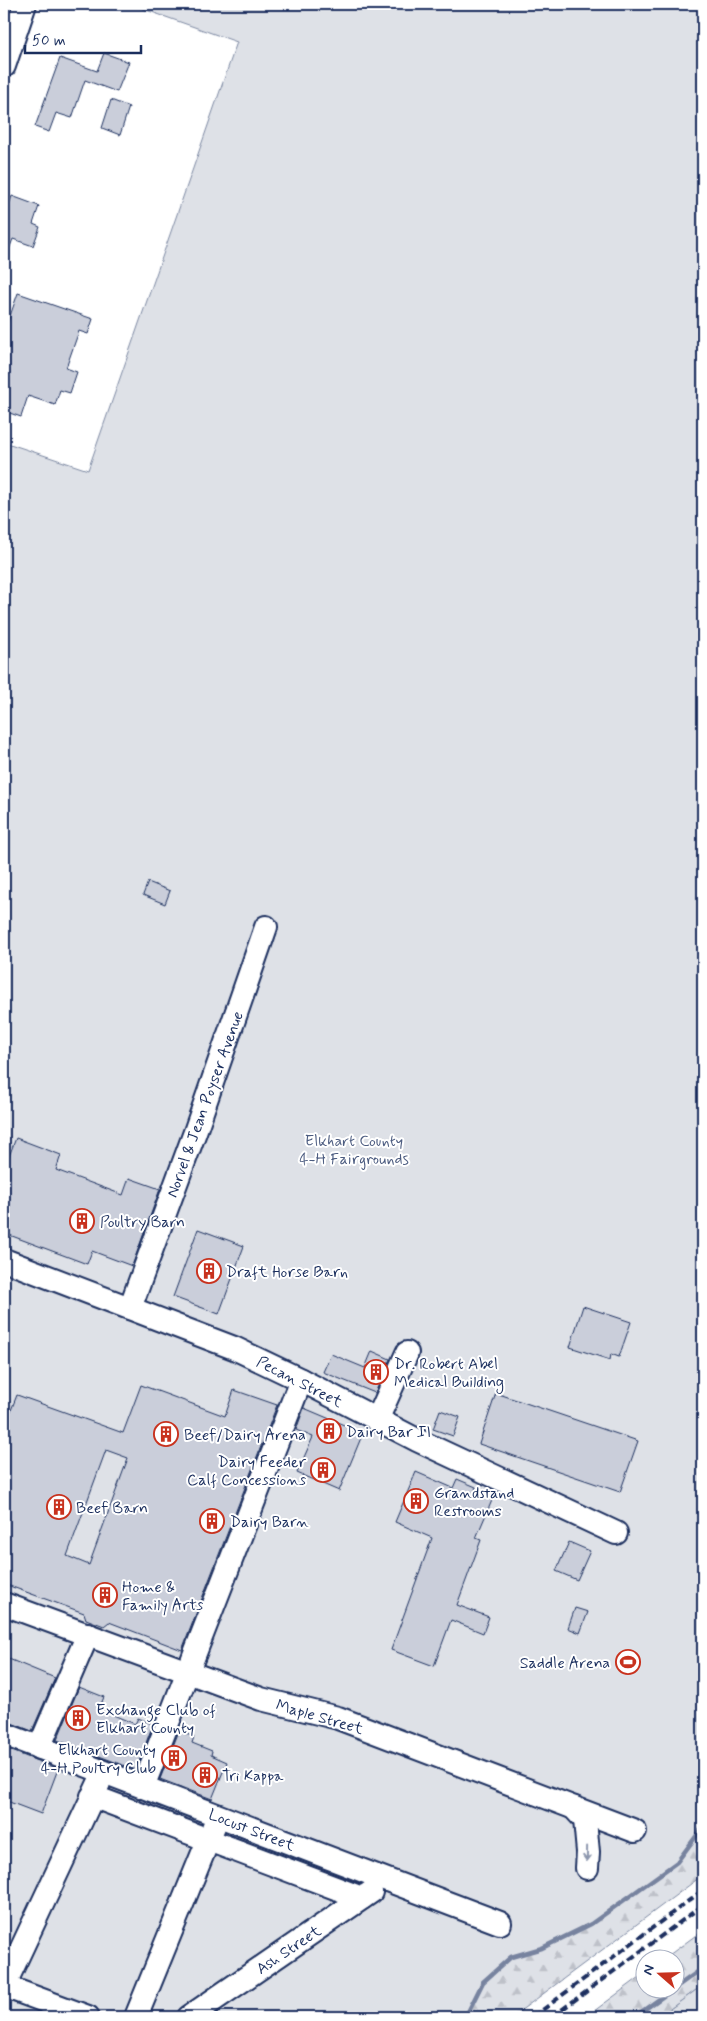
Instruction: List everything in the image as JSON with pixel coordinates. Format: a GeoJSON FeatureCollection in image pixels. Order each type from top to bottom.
{"type":"FeatureCollection","features":[{"type":"Feature","properties":{"kind":"street"},"geometry":{"type":"LineString","coordinates":[[4,66],[25,4]]}},
{"type":"Feature","properties":{"kind":"street","name":"Norvel & Jean Poyser Avenue"},"geometry":{"type":"LineString","coordinates":[[130,1308],[195,1132],[266,928]]}},
{"type":"Feature","properties":{"kind":"street","name":"Pecan Street"},"geometry":{"type":"LineString","coordinates":[[4,1260],[234,1348],[511,1486],[616,1533]]}},
{"type":"Feature","properties":{"kind":"street"},"geometry":{"type":"LineString","coordinates":[[377,1420],[407,1353]]}},
{"type":"Feature","properties":{"kind":"street"},"geometry":{"type":"LineString","coordinates":[[143,1787],[301,1380]]}},
{"type":"Feature","properties":{"kind":"street","name":"Maple Street"},"geometry":{"type":"LineString","coordinates":[[4,1604],[275,1703],[338,1718],[635,1831]]}},
{"type":"Feature","properties":{"kind":"street"},"geometry":{"type":"LineString","coordinates":[[39,1748],[88,1634]]}},
{"type":"Feature","properties":{"kind":"street","name":"Locust Street"},"geometry":{"type":"LineString","coordinates":[[4,1734],[500,1923]]}},
{"type":"Feature","properties":{"kind":"street"},"geometry":{"type":"LineString","coordinates":[[88,2017],[4,1986],[104,1772]]}},
{"type":"Feature","properties":{"kind":"street"},"geometry":{"type":"LineString","coordinates":[[92,1796],[362,1898]]}},
{"type":"Feature","properties":{"kind":"street"},"geometry":{"type":"LineString","coordinates":[[574,1808],[584,1820],[588,1852],[587,1868]]}},
{"type":"Feature","properties":{"kind":"street"},"geometry":{"type":"LineString","coordinates":[[136,2017],[218,1816]]}},
{"type":"Feature","properties":{"kind":"street","name":"Ash Street"},"geometry":{"type":"LineString","coordinates":[[188,2017],[388,1881]]}},
{"type":"Feature","properties":{"kind":"green space","name":"Elkhart County 4-H Fairgrounds"},"geometry":{"type":"Polygon","coordinates":[[[129,4],[703,4],[703,1827],[677,1862],[591,1924],[542,1948],[511,1957],[483,1982],[468,2012],[463,2017],[4,2017],[4,442],[88,470],[237,42],[129,4]]]}},
{"type":"Feature","properties":{"kind":"green space"},"geometry":{"type":"Polygon","coordinates":[[[703,1827],[703,1875],[512,2017],[463,2017],[468,2012],[483,1982],[511,1957],[542,1948],[703,1827]]]}},
{"type":"Feature","properties":{"kind":"green space"},"geometry":{"type":"Polygon","coordinates":[[[703,1930],[703,1985],[659,2017],[586,2017],[634,1981],[634,1998],[684,1998],[684,1948],[679,1948],[703,1930]]]}},
{"type":"Feature","properties":{"kind":"green space"},"geometry":{"type":"Polygon","coordinates":[[[703,1985],[703,2017],[659,2017],[703,1985]]]}},
{"type":"Feature","properties":{"kind":"building"},"geometry":{"type":"Polygon","coordinates":[[[104,53],[129,62],[117,92],[85,80],[72,118],[56,113],[49,132],[35,127],[60,58],[97,71],[104,53]]]}},
{"type":"Feature","properties":{"kind":"building"},"geometry":{"type":"Polygon","coordinates":[[[111,100],[129,107],[120,135],[102,128],[111,100]]]}},
{"type":"Feature","properties":{"kind":"building"},"geometry":{"type":"Polygon","coordinates":[[[12,196],[39,206],[33,224],[40,227],[33,246],[13,239],[4,260],[4,220],[12,196]]]}},
{"type":"Feature","properties":{"kind":"building"},"geometry":{"type":"Polygon","coordinates":[[[18,293],[93,319],[88,334],[79,331],[66,368],[77,372],[70,393],[60,390],[55,405],[28,396],[21,417],[4,411],[4,333],[18,293]]]}},
{"type":"Feature","properties":{"kind":"building"},"geometry":{"type":"Polygon","coordinates":[[[148,882],[170,891],[165,904],[143,895],[148,882]]]}},
{"type":"Feature","properties":{"kind":"building"},"geometry":{"type":"Polygon","coordinates":[[[16,1138],[61,1155],[56,1170],[123,1195],[129,1178],[160,1189],[132,1266],[92,1251],[87,1264],[4,1233],[4,1169],[16,1138]]]}},
{"type":"Feature","properties":{"kind":"building","name":"Draft Horse Barn"},"geometry":{"type":"Polygon","coordinates":[[[198,1229],[244,1246],[219,1314],[173,1297],[198,1229]]]}},
{"type":"Feature","properties":{"kind":"building"},"geometry":{"type":"Polygon","coordinates":[[[583,1306],[631,1322],[619,1357],[611,1354],[610,1360],[570,1347],[583,1306]]]}},
{"type":"Feature","properties":{"kind":"building"},"geometry":{"type":"Polygon","coordinates":[[[372,1351],[390,1359],[375,1393],[323,1372],[331,1354],[365,1368],[372,1351]]]}},
{"type":"Feature","properties":{"kind":"building"},"geometry":{"type":"Polygon","coordinates":[[[141,1385],[225,1416],[234,1390],[277,1405],[182,1650],[109,1622],[104,1626],[86,1619],[84,1613],[4,1584],[4,1416],[8,1418],[17,1395],[123,1433],[141,1385]],[[106,1450],[67,1556],[89,1565],[128,1458],[106,1450]]]}},
{"type":"Feature","properties":{"kind":"building"},"geometry":{"type":"Polygon","coordinates":[[[496,1393],[638,1441],[620,1492],[479,1444],[496,1393]]]}},
{"type":"Feature","properties":{"kind":"building"},"geometry":{"type":"Polygon","coordinates":[[[304,1408],[363,1433],[339,1491],[297,1473],[313,1437],[296,1430],[304,1408]]]}},
{"type":"Feature","properties":{"kind":"building"},"geometry":{"type":"Polygon","coordinates":[[[440,1410],[460,1417],[453,1436],[433,1429],[440,1410]]]}},
{"type":"Feature","properties":{"kind":"building"},"geometry":{"type":"Polygon","coordinates":[[[416,1472],[453,1488],[457,1479],[476,1487],[475,1490],[493,1498],[476,1538],[481,1540],[457,1605],[489,1617],[483,1633],[451,1620],[434,1666],[391,1650],[432,1538],[395,1522],[416,1472]]]}},
{"type":"Feature","properties":{"kind":"building"},"geometry":{"type":"Polygon","coordinates":[[[569,1542],[590,1551],[577,1580],[556,1571],[569,1542]]]}},
{"type":"Feature","properties":{"kind":"building"},"geometry":{"type":"Polygon","coordinates":[[[575,1608],[588,1612],[580,1633],[568,1628],[575,1608]]]}},
{"type":"Feature","properties":{"kind":"building"},"geometry":{"type":"Polygon","coordinates":[[[4,1657],[55,1678],[32,1731],[4,1720],[4,1657]]]}},
{"type":"Feature","properties":{"kind":"building"},"geometry":{"type":"Polygon","coordinates":[[[79,1687],[104,1697],[99,1709],[135,1724],[138,1718],[153,1724],[136,1770],[57,1740],[79,1687]]]}},
{"type":"Feature","properties":{"kind":"building"},"geometry":{"type":"Polygon","coordinates":[[[179,1731],[194,1737],[192,1743],[212,1751],[211,1755],[227,1762],[212,1799],[160,1779],[179,1731]]]}},
{"type":"Feature","properties":{"kind":"building"},"geometry":{"type":"Polygon","coordinates":[[[4,1748],[58,1769],[41,1814],[4,1800],[4,1748]]]}},
{"type":"Feature","properties":{"kind":"waterway"},"geometry":{"type":"LineString","coordinates":[[463,2017],[468,2012],[483,1982],[511,1957],[542,1948],[591,1924],[677,1862],[703,1827]]}},
{"type":"Feature","properties":{"kind":"waterway"},"geometry":{"type":"LineString","coordinates":[[634,2017],[703,1968]]}},
{"type":"Feature","properties":{"kind":"railway"},"geometry":{"type":"LineString","coordinates":[[533,2017],[703,1890]]}},
{"type":"Feature","properties":{"kind":"railway"},"geometry":{"type":"LineString","coordinates":[[552,2017],[703,1905]]}},
{"type":"Feature","properties":{"kind":"place","name":"Poultry Barn"},"geometry":{"type":"Point","coordinates":[82,1221]}},
{"type":"Feature","properties":{"kind":"place","name":"Draft Horse Barn"},"geometry":{"type":"Point","coordinates":[209,1271]}},
{"type":"Feature","properties":{"kind":"place","name":"Dr. Robert Abel Medical Building"},"geometry":{"type":"Point","coordinates":[376,1372]}},
{"type":"Feature","properties":{"kind":"place","name":"Dairy Bar II"},"geometry":{"type":"Point","coordinates":[329,1431]}},
{"type":"Feature","properties":{"kind":"place","name":"Beef/Dairy Arena"},"geometry":{"type":"Point","coordinates":[166,1434]}},
{"type":"Feature","properties":{"kind":"place","name":"Dairy Feeder Calf Concessions"},"geometry":{"type":"Point","coordinates":[323,1470]}},
{"type":"Feature","properties":{"kind":"place","name":"Grandstand Restrooms"},"geometry":{"type":"Point","coordinates":[416,1501]}},
{"type":"Feature","properties":{"kind":"place","name":"Beef Barn"},"geometry":{"type":"Point","coordinates":[59,1507]}},
{"type":"Feature","properties":{"kind":"place","name":"Dairy Barn"},"geometry":{"type":"Point","coordinates":[212,1521]}},
{"type":"Feature","properties":{"kind":"place","name":"Home & Family Arts"},"geometry":{"type":"Point","coordinates":[105,1595]}},
{"type":"Feature","properties":{"kind":"place","name":"Saddle Arena"},"geometry":{"type":"Point","coordinates":[628,1662]}},
{"type":"Feature","properties":{"kind":"place","name":"Exchange Club of Elkhart County"},"geometry":{"type":"Point","coordinates":[78,1718]}},
{"type":"Feature","properties":{"kind":"place","name":"Elkhart County 4-H Poultry Club"},"geometry":{"type":"Point","coordinates":[174,1758]}},
{"type":"Feature","properties":{"kind":"place","name":"Tri Kappa"},"geometry":{"type":"Point","coordinates":[205,1775]}}]}
